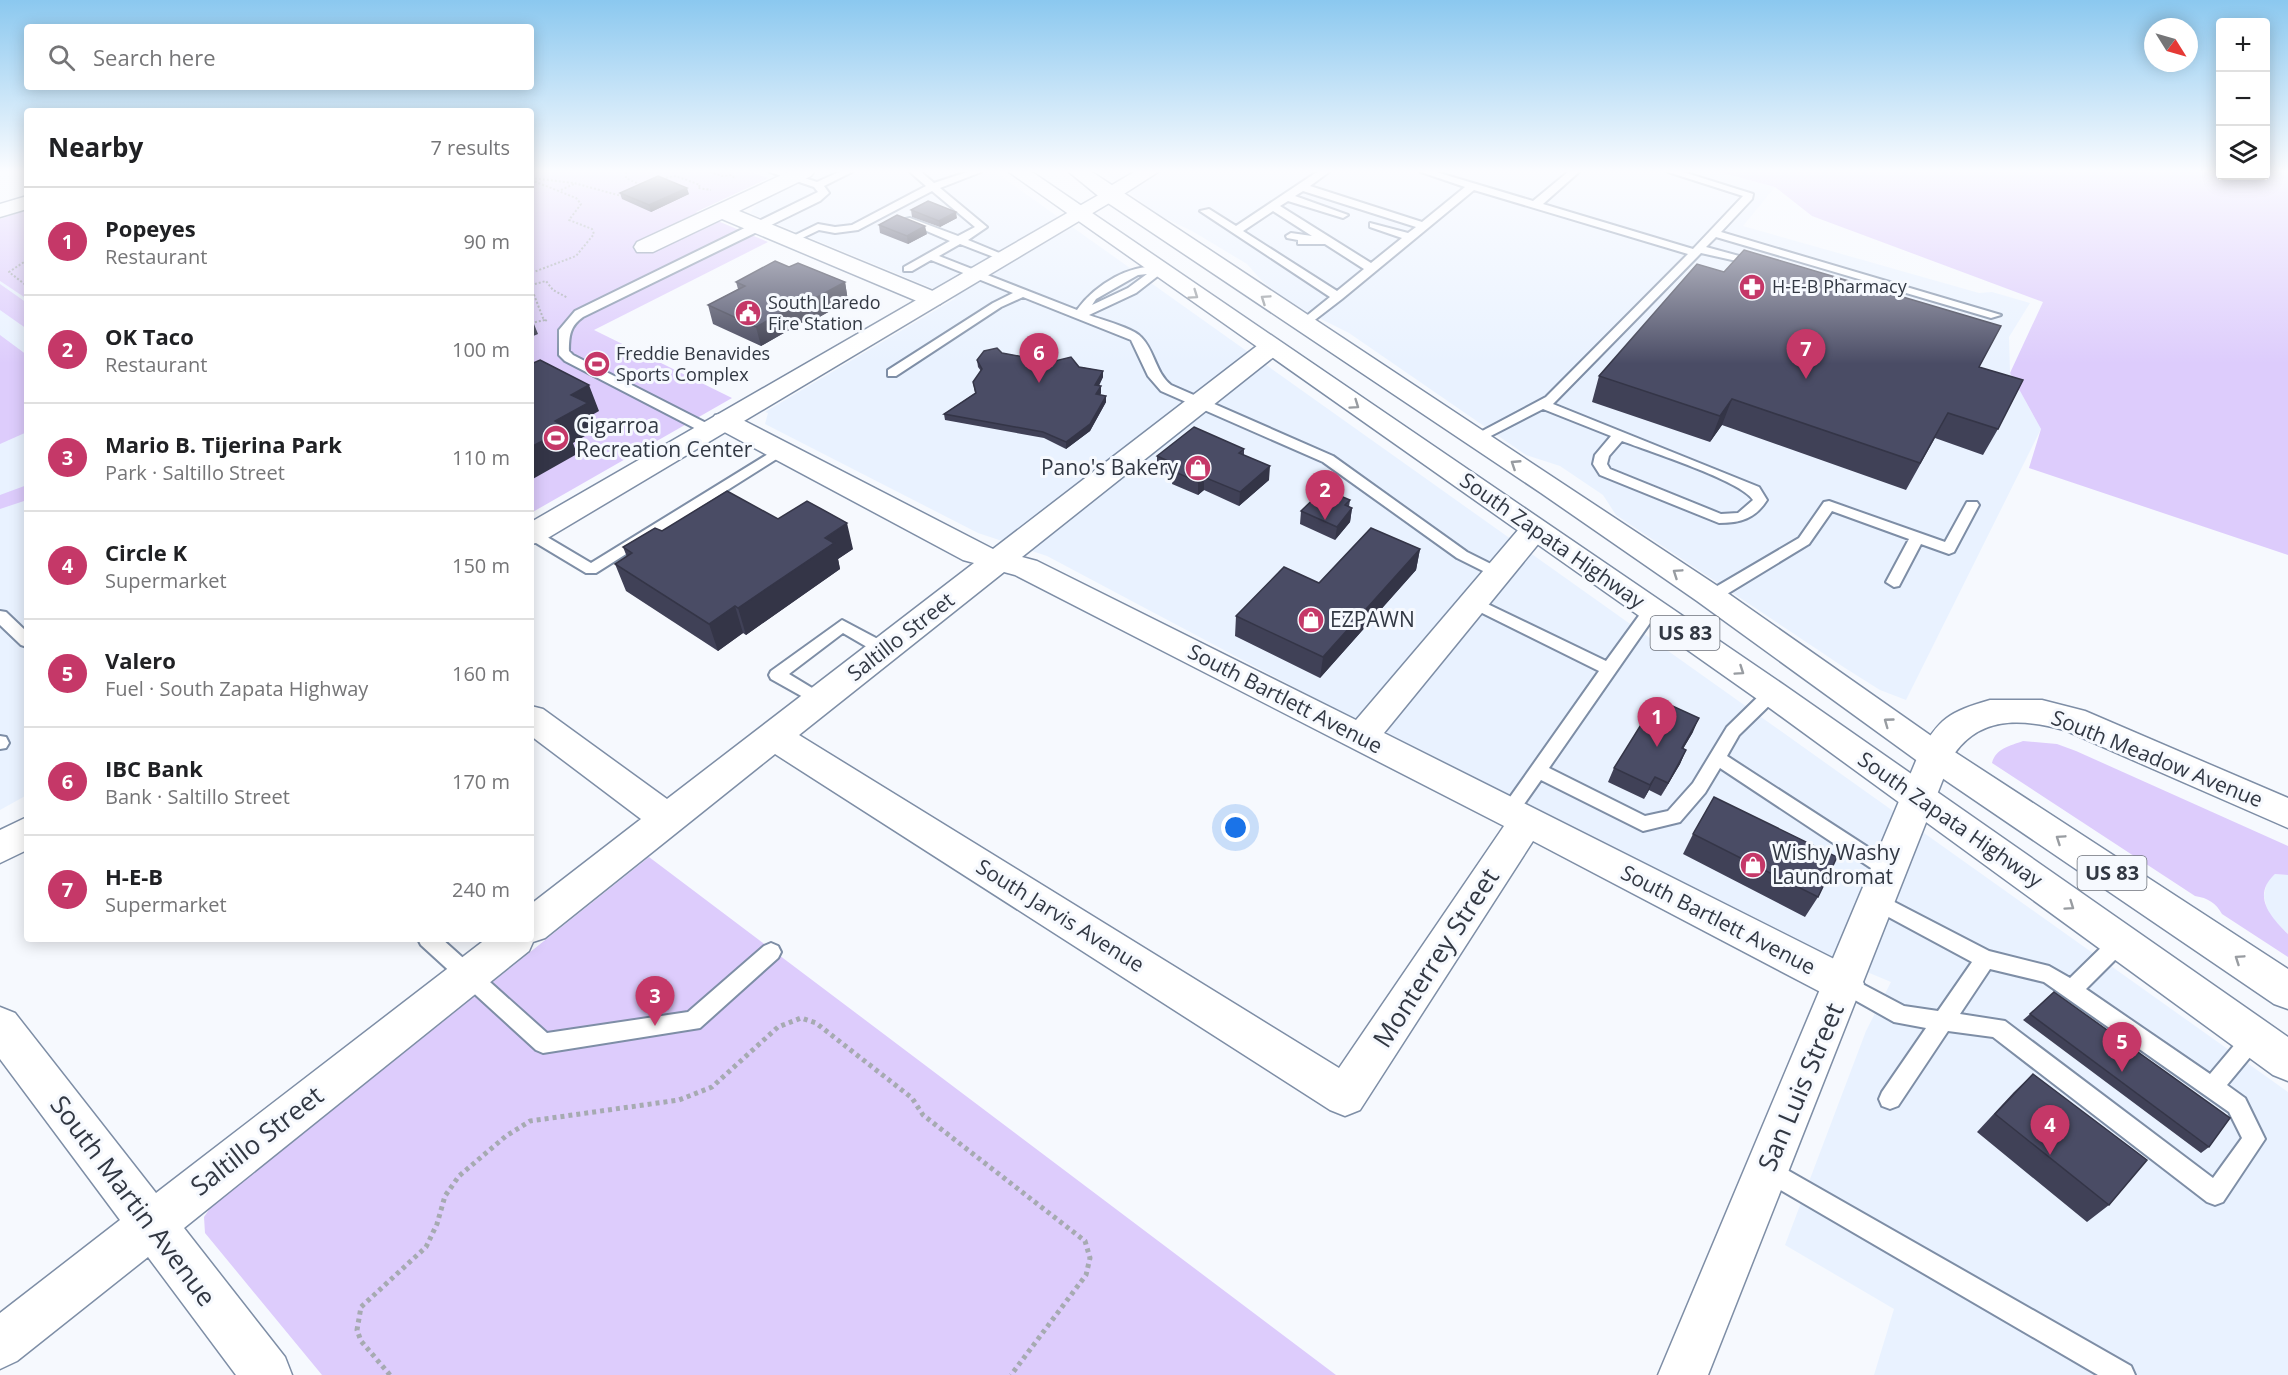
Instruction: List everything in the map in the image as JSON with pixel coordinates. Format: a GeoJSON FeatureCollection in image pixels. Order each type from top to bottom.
{"type":"FeatureCollection","features":[{"type":"Feature","properties":{"kind":"street"},"geometry":{"type":"LineString","coordinates":[[645,247],[662,236]]}},
{"type":"Feature","properties":{"kind":"street"},"geometry":{"type":"LineString","coordinates":[[781,236],[932,299]]}},
{"type":"Feature","properties":{"kind":"street"},"geometry":{"type":"LineString","coordinates":[[534,533],[1038,236]]}},
{"type":"Feature","properties":{"kind":"street","name":"South Zapata Highway"},"geometry":{"type":"LineString","coordinates":[[1110,236],[1772,693],[2288,1061]]}},
{"type":"Feature","properties":{"kind":"street","name":"South Zapata Highway"},"geometry":{"type":"LineString","coordinates":[[1170,236],[1712,596],[1935,756],[2288,991]]}},
{"type":"Feature","properties":{"kind":"street","name":"Saltillo Street"},"geometry":{"type":"LineString","coordinates":[[534,924],[1199,405],[1270,347]]}},
{"type":"Feature","properties":{"kind":"street","name":"South Bartlett Avenue"},"geometry":{"type":"LineString","coordinates":[[717,426],[781,450],[973,553],[1026,568],[1518,816],[1844,984]]}},
{"type":"Feature","properties":{"kind":"street"},"geometry":{"type":"LineString","coordinates":[[1361,737],[1534,530]]}},
{"type":"Feature","properties":{"kind":"street","name":"South Meadow Avenue"},"geometry":{"type":"LineString","coordinates":[[1919,798],[1935,756],[1950,732],[1969,719],[1990,712],[2042,712],[2073,720],[2288,814]]}},
{"type":"Feature","properties":{"kind":"street"},"geometry":{"type":"LineString","coordinates":[[534,720],[668,819]]}},
{"type":"Feature","properties":{"kind":"street","name":"South Jarvis Avenue"},"geometry":{"type":"LineString","coordinates":[[775,737],[1345,1096]]}},
{"type":"Feature","properties":{"kind":"street","name":"San Luis Street"},"geometry":{"type":"LineString","coordinates":[[1683,1375],[1919,798]]}},
{"type":"Feature","properties":{"kind":"street","name":"Monterrey Street"},"geometry":{"type":"LineString","coordinates":[[1345,1096],[1518,816]]}},
{"type":"Feature","properties":{"kind":"street"},"geometry":{"type":"LineString","coordinates":[[0,848],[24,834]]}},
{"type":"Feature","properties":{"kind":"street","name":"Saltillo Street"},"geometry":{"type":"LineString","coordinates":[[0,1344],[511,942]]}},
{"type":"Feature","properties":{"kind":"street","name":"South Martin Avenue"},"geometry":{"type":"LineString","coordinates":[[0,1026],[267,1375]]}},
{"type":"Feature","properties":{"kind":"lane"},"geometry":{"type":"LineString","coordinates":[[717,426],[569,358],[563,352],[563,329],[568,321],[579,314],[739,236]]}},
{"type":"Feature","properties":{"kind":"lane"},"geometry":{"type":"LineString","coordinates":[[790,240],[798,236]]}},
{"type":"Feature","properties":{"kind":"lane"},"geometry":{"type":"LineString","coordinates":[[949,236],[1003,257]]}},
{"type":"Feature","properties":{"kind":"lane"},"geometry":{"type":"LineString","coordinates":[[908,269],[966,236]]}},
{"type":"Feature","properties":{"kind":"lane"},"geometry":{"type":"LineString","coordinates":[[1246,236],[1308,269]]}},
{"type":"Feature","properties":{"kind":"lane"},"geometry":{"type":"LineString","coordinates":[[1292,236],[1327,241]]}},
{"type":"Feature","properties":{"kind":"lane"},"geometry":{"type":"LineString","coordinates":[[1319,236],[1372,269]]}},
{"type":"Feature","properties":{"kind":"lane"},"geometry":{"type":"LineString","coordinates":[[1645,236],[1770,270]]}},
{"type":"Feature","properties":{"kind":"lane"},"geometry":{"type":"LineString","coordinates":[[1476,438],[1551,400],[1711,236]]}},
{"type":"Feature","properties":{"kind":"lane"},"geometry":{"type":"LineString","coordinates":[[1725,236],[1995,315]]}},
{"type":"Feature","properties":{"kind":"lane"},"geometry":{"type":"LineString","coordinates":[[1303,325],[1410,237]]}},
{"type":"Feature","properties":{"kind":"lane"},"geometry":{"type":"LineString","coordinates":[[1302,242],[1327,241]]}},
{"type":"Feature","properties":{"kind":"lane"},"geometry":{"type":"LineString","coordinates":[[1316,251],[1327,241]]}},
{"type":"Feature","properties":{"kind":"lane"},"geometry":{"type":"LineString","coordinates":[[1327,241],[1331,260]]}},
{"type":"Feature","properties":{"kind":"lane"},"geometry":{"type":"LineString","coordinates":[[1274,251],[1338,297]]}},
{"type":"Feature","properties":{"kind":"lane"},"geometry":{"type":"LineString","coordinates":[[1274,251],[1292,260]]}},
{"type":"Feature","properties":{"kind":"lane"},"geometry":{"type":"LineString","coordinates":[[930,256],[1135,337],[1144,346],[1154,380],[1199,405],[1224,412],[1328,459],[1462,555],[1498,573]]}},
{"type":"Feature","properties":{"kind":"lane"},"geometry":{"type":"LineString","coordinates":[[1080,314],[1108,303],[1148,281],[1159,270]]}},
{"type":"Feature","properties":{"kind":"lane"},"geometry":{"type":"LineString","coordinates":[[892,372],[997,305],[1023,292]]}},
{"type":"Feature","properties":{"kind":"lane"},"geometry":{"type":"LineString","coordinates":[[1543,405],[1620,435],[1754,490],[1761,500],[1755,511],[1737,519],[1719,518],[1605,472],[1600,464],[1602,455],[1620,435]]}},
{"type":"Feature","properties":{"kind":"lane"},"geometry":{"type":"LineString","coordinates":[[534,535],[591,570],[781,450]]}},
{"type":"Feature","properties":{"kind":"lane"},"geometry":{"type":"LineString","coordinates":[[1712,596],[1804,540],[1829,505],[1949,549],[1972,505]]}},
{"type":"Feature","properties":{"kind":"lane"},"geometry":{"type":"LineString","coordinates":[[1894,582],[1917,537]]}},
{"type":"Feature","properties":{"kind":"lane"},"geometry":{"type":"LineString","coordinates":[[1473,602],[1610,670]]}},
{"type":"Feature","properties":{"kind":"lane"},"geometry":{"type":"LineString","coordinates":[[1518,816],[1539,771],[1651,610]]}},
{"type":"Feature","properties":{"kind":"lane"},"geometry":{"type":"LineString","coordinates":[[0,615],[7,631],[24,640]]}},
{"type":"Feature","properties":{"kind":"lane"},"geometry":{"type":"LineString","coordinates":[[820,701],[777,675],[842,626],[885,650]]}},
{"type":"Feature","properties":{"kind":"lane"},"geometry":{"type":"LineString","coordinates":[[1539,771],[1643,824],[1674,817],[1699,788],[1733,731],[1772,693]]}},
{"type":"Feature","properties":{"kind":"lane"},"geometry":{"type":"LineString","coordinates":[[1717,758],[1884,886],[1985,959],[2049,975],[2212,1087],[2237,1105],[2254,1139],[2215,1194],[1998,1028],[1901,1015],[1844,984]]}},
{"type":"Feature","properties":{"kind":"lane"},"geometry":{"type":"LineString","coordinates":[[2072,990],[2121,941]]}},
{"type":"Feature","properties":{"kind":"lane"},"geometry":{"type":"LineString","coordinates":[[431,942],[543,1043],[693,1021],[771,952]]}},
{"type":"Feature","properties":{"kind":"lane"},"geometry":{"type":"LineString","coordinates":[[1890,1099],[1985,959]]}},
{"type":"Feature","properties":{"kind":"lane"},"geometry":{"type":"LineString","coordinates":[[2212,1087],[2254,1037]]}},
{"type":"Feature","properties":{"kind":"lane"},"geometry":{"type":"LineString","coordinates":[[1767,1169],[2122,1375]]}},
{"type":"Feature","properties":{"kind":"path"},"geometry":{"type":"LineString","coordinates":[[534,272],[570,260],[586,248],[593,236]]}},
{"type":"Feature","properties":{"kind":"path"},"geometry":{"type":"LineString","coordinates":[[24,262],[9,272],[24,284]]}},
{"type":"Feature","properties":{"kind":"path"},"geometry":{"type":"LineString","coordinates":[[534,285],[546,281],[553,290],[570,298]]}},
{"type":"Feature","properties":{"kind":"path"},"geometry":{"type":"LineString","coordinates":[[534,293],[546,321],[534,323]]}},
{"type":"Feature","properties":{"kind":"path"},"geometry":{"type":"LineString","coordinates":[[390,1375],[361,1341],[357,1330],[361,1307],[426,1247],[437,1224],[445,1196],[459,1176],[506,1136],[530,1121],[679,1100],[712,1087],[778,1027],[786,1021],[801,1017],[816,1023],[886,1077],[912,1098],[923,1115],[1085,1241],[1091,1264],[1086,1275],[1011,1375]]}},
{"type":"Feature","properties":{"kind":"shaded area"},"geometry":{"type":"Polygon","coordinates":[[[0,236],[24,236],[24,297],[0,281],[0,236]]]}},
{"type":"Feature","properties":{"kind":"shaded area","name":"Freddie Benavides Sports Complex"},"geometry":{"type":"Polygon","coordinates":[[[534,236],[754,236],[768,242],[594,330],[732,398],[534,511],[534,236]]]}},
{"type":"Feature","properties":{"kind":"shaded area"},"geometry":{"type":"Polygon","coordinates":[[[806,236],[1085,236],[2288,1092],[2288,1375],[1874,1375],[1894,1309],[1785,1245],[1866,1031],[1891,982],[1812,949],[1339,711],[1047,556],[978,533],[765,424],[768,413],[765,412],[956,298],[806,236]]]}},
{"type":"Feature","properties":{"kind":"shaded area"},"geometry":{"type":"Polygon","coordinates":[[[1201,236],[1779,236],[1979,293],[1992,292],[2030,303],[2009,337],[2010,373],[2041,429],[1906,700],[1880,690],[1845,668],[1616,515],[1603,495],[1560,466],[1526,455],[1349,333],[1291,304],[1263,282],[1247,264],[1201,236]]]}},
{"type":"Feature","properties":{"kind":"shaded area"},"geometry":{"type":"Polygon","coordinates":[[[1866,236],[2288,236],[2288,555],[2029,468],[2041,429],[2010,373],[2043,302],[1866,236]]]}},
{"type":"Feature","properties":{"kind":"shaded area"},"geometry":{"type":"Polygon","coordinates":[[[0,281],[24,297],[24,797],[0,810],[0,281]]]}},
{"type":"Feature","properties":{"kind":"shaded area"},"geometry":{"type":"Polygon","coordinates":[[[0,284],[24,301],[24,327],[0,310],[0,284]]]}},
{"type":"Feature","properties":{"kind":"shaded area"},"geometry":{"type":"Polygon","coordinates":[[[0,335],[24,353],[24,433],[0,444],[0,335]]]}},
{"type":"Feature","properties":{"kind":"shaded area"},"geometry":{"type":"Polygon","coordinates":[[[24,486],[24,501],[0,509],[0,495],[24,486]]]}},
{"type":"Feature","properties":{"kind":"shaded area"},"geometry":{"type":"Polygon","coordinates":[[[2023,741],[2057,744],[2076,751],[2288,846],[2288,875],[2275,874],[2268,882],[2264,898],[2275,921],[2288,934],[2288,957],[2222,914],[2211,902],[2195,896],[1992,763],[2000,751],[2023,741]]]}},
{"type":"Feature","properties":{"kind":"shaded area"},"geometry":{"type":"Polygon","coordinates":[[[649,857],[1336,1375],[322,1375],[205,1233],[204,1217],[210,1208],[649,857]]]}},
{"type":"Feature","properties":{"kind":"shaded area"},"geometry":{"type":"Polygon","coordinates":[[[2275,874],[2288,875],[2288,934],[2268,914],[2264,896],[2267,881],[2275,874]]]}},
{"type":"Feature","properties":{"kind":"building"},"geometry":{"type":"Polygon","coordinates":[[[1744,250],[2001,326],[1979,367],[2023,380],[1998,429],[1948,413],[1920,463],[1732,399],[1720,416],[1599,376],[1697,264],[1724,272],[1744,250]]]}},
{"type":"Feature","properties":{"kind":"building"},"geometry":{"type":"Polygon","coordinates":[[[775,261],[789,267],[798,263],[845,282],[810,301],[806,299],[756,327],[708,305],[745,286],[736,282],[775,261]]]}},
{"type":"Feature","properties":{"kind":"building"},"geometry":{"type":"Polygon","coordinates":[[[997,348],[1002,353],[1051,362],[1071,357],[1079,367],[1103,371],[1095,385],[1101,386],[1096,394],[1106,396],[1090,424],[1066,442],[1043,432],[944,414],[976,393],[973,382],[982,369],[977,360],[984,351],[997,348]]]}},
{"type":"Feature","properties":{"kind":"building"},"geometry":{"type":"Polygon","coordinates":[[[540,360],[589,385],[571,395],[588,403],[555,421],[567,428],[534,445],[534,363],[540,360]]]}},
{"type":"Feature","properties":{"kind":"building"},"geometry":{"type":"Polygon","coordinates":[[[1194,427],[1244,449],[1239,453],[1270,466],[1240,492],[1204,477],[1198,482],[1173,471],[1179,466],[1157,456],[1194,427]]]}},
{"type":"Feature","properties":{"kind":"building"},"geometry":{"type":"Polygon","coordinates":[[[1324,489],[1350,500],[1345,505],[1352,508],[1337,527],[1301,511],[1324,489]]]}},
{"type":"Feature","properties":{"kind":"building"},"geometry":{"type":"Polygon","coordinates":[[[727,491],[778,519],[807,501],[847,523],[825,538],[834,543],[738,608],[735,606],[709,624],[615,564],[632,553],[623,547],[655,528],[662,531],[727,491]]]}},
{"type":"Feature","properties":{"kind":"building","name":"EZPAWN"},"geometry":{"type":"Polygon","coordinates":[[[1371,528],[1420,549],[1323,657],[1236,616],[1284,567],[1319,583],[1371,528]]]}},
{"type":"Feature","properties":{"kind":"building"},"geometry":{"type":"Polygon","coordinates":[[[1657,699],[1699,718],[1682,748],[1686,750],[1668,783],[1655,777],[1650,785],[1614,768],[1657,699]]]}},
{"type":"Feature","properties":{"kind":"building"},"geometry":{"type":"Polygon","coordinates":[[[1714,797],[1837,857],[1818,897],[1693,834],[1714,797]]]}},
{"type":"Feature","properties":{"kind":"building"},"geometry":{"type":"Polygon","coordinates":[[[2054,992],[2230,1118],[2209,1147],[2030,1014],[2054,992]]]}},
{"type":"Feature","properties":{"kind":"building"},"geometry":{"type":"Polygon","coordinates":[[[2033,1074],[2147,1160],[2109,1205],[1995,1114],[2033,1074]]]}},
{"type":"Feature","properties":{"kind":"place","name":"H-E-B Pharmacy"},"geometry":{"type":"Point","coordinates":[1752,287]}},
{"type":"Feature","properties":{"kind":"place","name":"South Laredo Fire Station"},"geometry":{"type":"Point","coordinates":[748,313]}},
{"type":"Feature","properties":{"kind":"place","name":"Freddie Benavides Sports Complex"},"geometry":{"type":"Point","coordinates":[597,364]}},
{"type":"Feature","properties":{"kind":"place","name":"H-E-B"},"geometry":{"type":"Point","coordinates":[1806,379]}},
{"type":"Feature","properties":{"kind":"place","name":"IBC Bank"},"geometry":{"type":"Point","coordinates":[1039,383]}},
{"type":"Feature","properties":{"kind":"place","name":"Cigarroa Recreation Center"},"geometry":{"type":"Point","coordinates":[556,438]}},
{"type":"Feature","properties":{"kind":"place","name":"Pano's Bakery"},"geometry":{"type":"Point","coordinates":[1198,468]}},
{"type":"Feature","properties":{"kind":"place","name":"OK Taco"},"geometry":{"type":"Point","coordinates":[1325,520]}},
{"type":"Feature","properties":{"kind":"place","name":"EZPAWN"},"geometry":{"type":"Point","coordinates":[1311,620]}},
{"type":"Feature","properties":{"kind":"place","name":"Popeyes"},"geometry":{"type":"Point","coordinates":[1657,747]}},
{"type":"Feature","properties":{"kind":"place","name":"Wishy Washy Laundromat"},"geometry":{"type":"Point","coordinates":[1753,865]}},
{"type":"Feature","properties":{"kind":"place","name":"Mario B. Tijerina Park"},"geometry":{"type":"Point","coordinates":[655,1026]}},
{"type":"Feature","properties":{"kind":"place","name":"Valero"},"geometry":{"type":"Point","coordinates":[2122,1072]}},
{"type":"Feature","properties":{"kind":"place","name":"Circle K"},"geometry":{"type":"Point","coordinates":[2050,1155]}}]}
